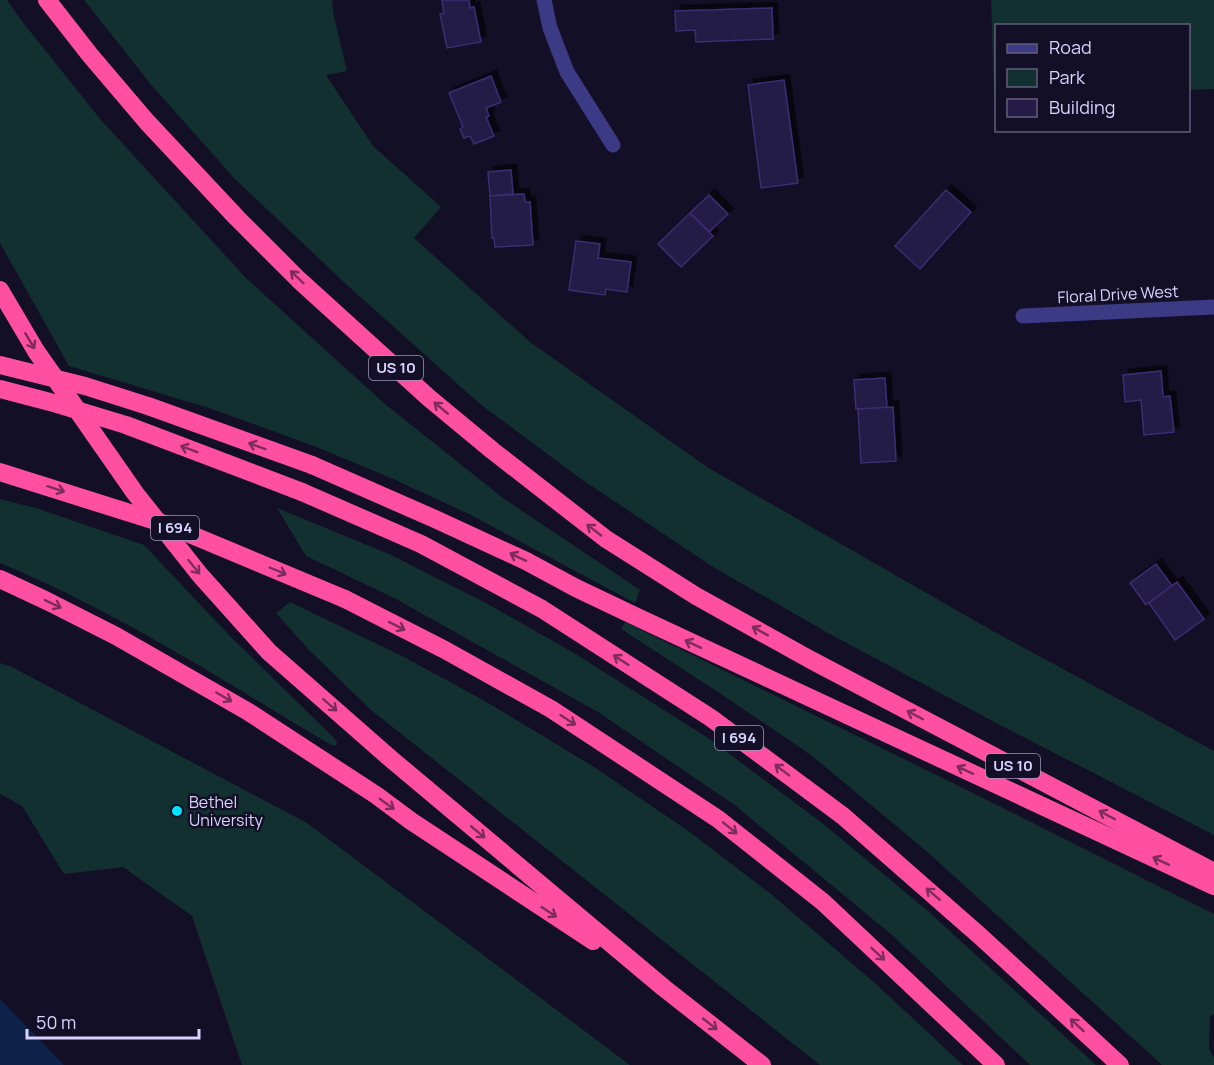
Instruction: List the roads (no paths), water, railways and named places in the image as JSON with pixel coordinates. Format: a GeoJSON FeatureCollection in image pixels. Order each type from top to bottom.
{"type":"FeatureCollection","features":[{"type":"Feature","properties":{"kind":"highway","name":"US 10"},"geometry":{"type":"LineString","coordinates":[[47,0],[147,122],[299,280],[429,398],[606,539],[696,596],[811,660],[1214,872]]}},
{"type":"Feature","properties":{"kind":"highway"},"geometry":{"type":"LineString","coordinates":[[0,291],[36,351],[135,494],[200,575],[269,652],[391,759],[664,988],[762,1065]]}},
{"type":"Feature","properties":{"kind":"highway"},"geometry":{"type":"LineString","coordinates":[[0,365],[86,386],[312,465],[526,561],[639,618],[1214,886]]}},
{"type":"Feature","properties":{"kind":"highway","name":"I 694"},"geometry":{"type":"LineString","coordinates":[[0,389],[126,425],[303,492],[421,544],[542,609],[711,718],[843,816],[981,936],[1120,1065]]}},
{"type":"Feature","properties":{"kind":"highway","name":"I 694"},"geometry":{"type":"LineString","coordinates":[[0,472],[168,525],[345,599],[445,650],[551,709],[718,819],[823,902],[996,1065]]}},
{"type":"Feature","properties":{"kind":"highway"},"geometry":{"type":"LineString","coordinates":[[0,579],[107,631],[247,711],[664,988]]}},
{"type":"Feature","properties":{"kind":"street"},"geometry":{"type":"LineString","coordinates":[[544,0],[550,28],[567,72],[613,145]]}},
{"type":"Feature","properties":{"kind":"street","name":"Floral Drive West"},"geometry":{"type":"LineString","coordinates":[[1023,316],[1214,308]]}},
{"type":"Feature","properties":{"kind":"water"},"geometry":{"type":"Polygon","coordinates":[[[0,999],[64,1065],[0,1065],[0,999]]]}},
{"type":"Feature","properties":{"kind":"place","name":"Bethel University"},"geometry":{"type":"Point","coordinates":[177,811]}}]}
